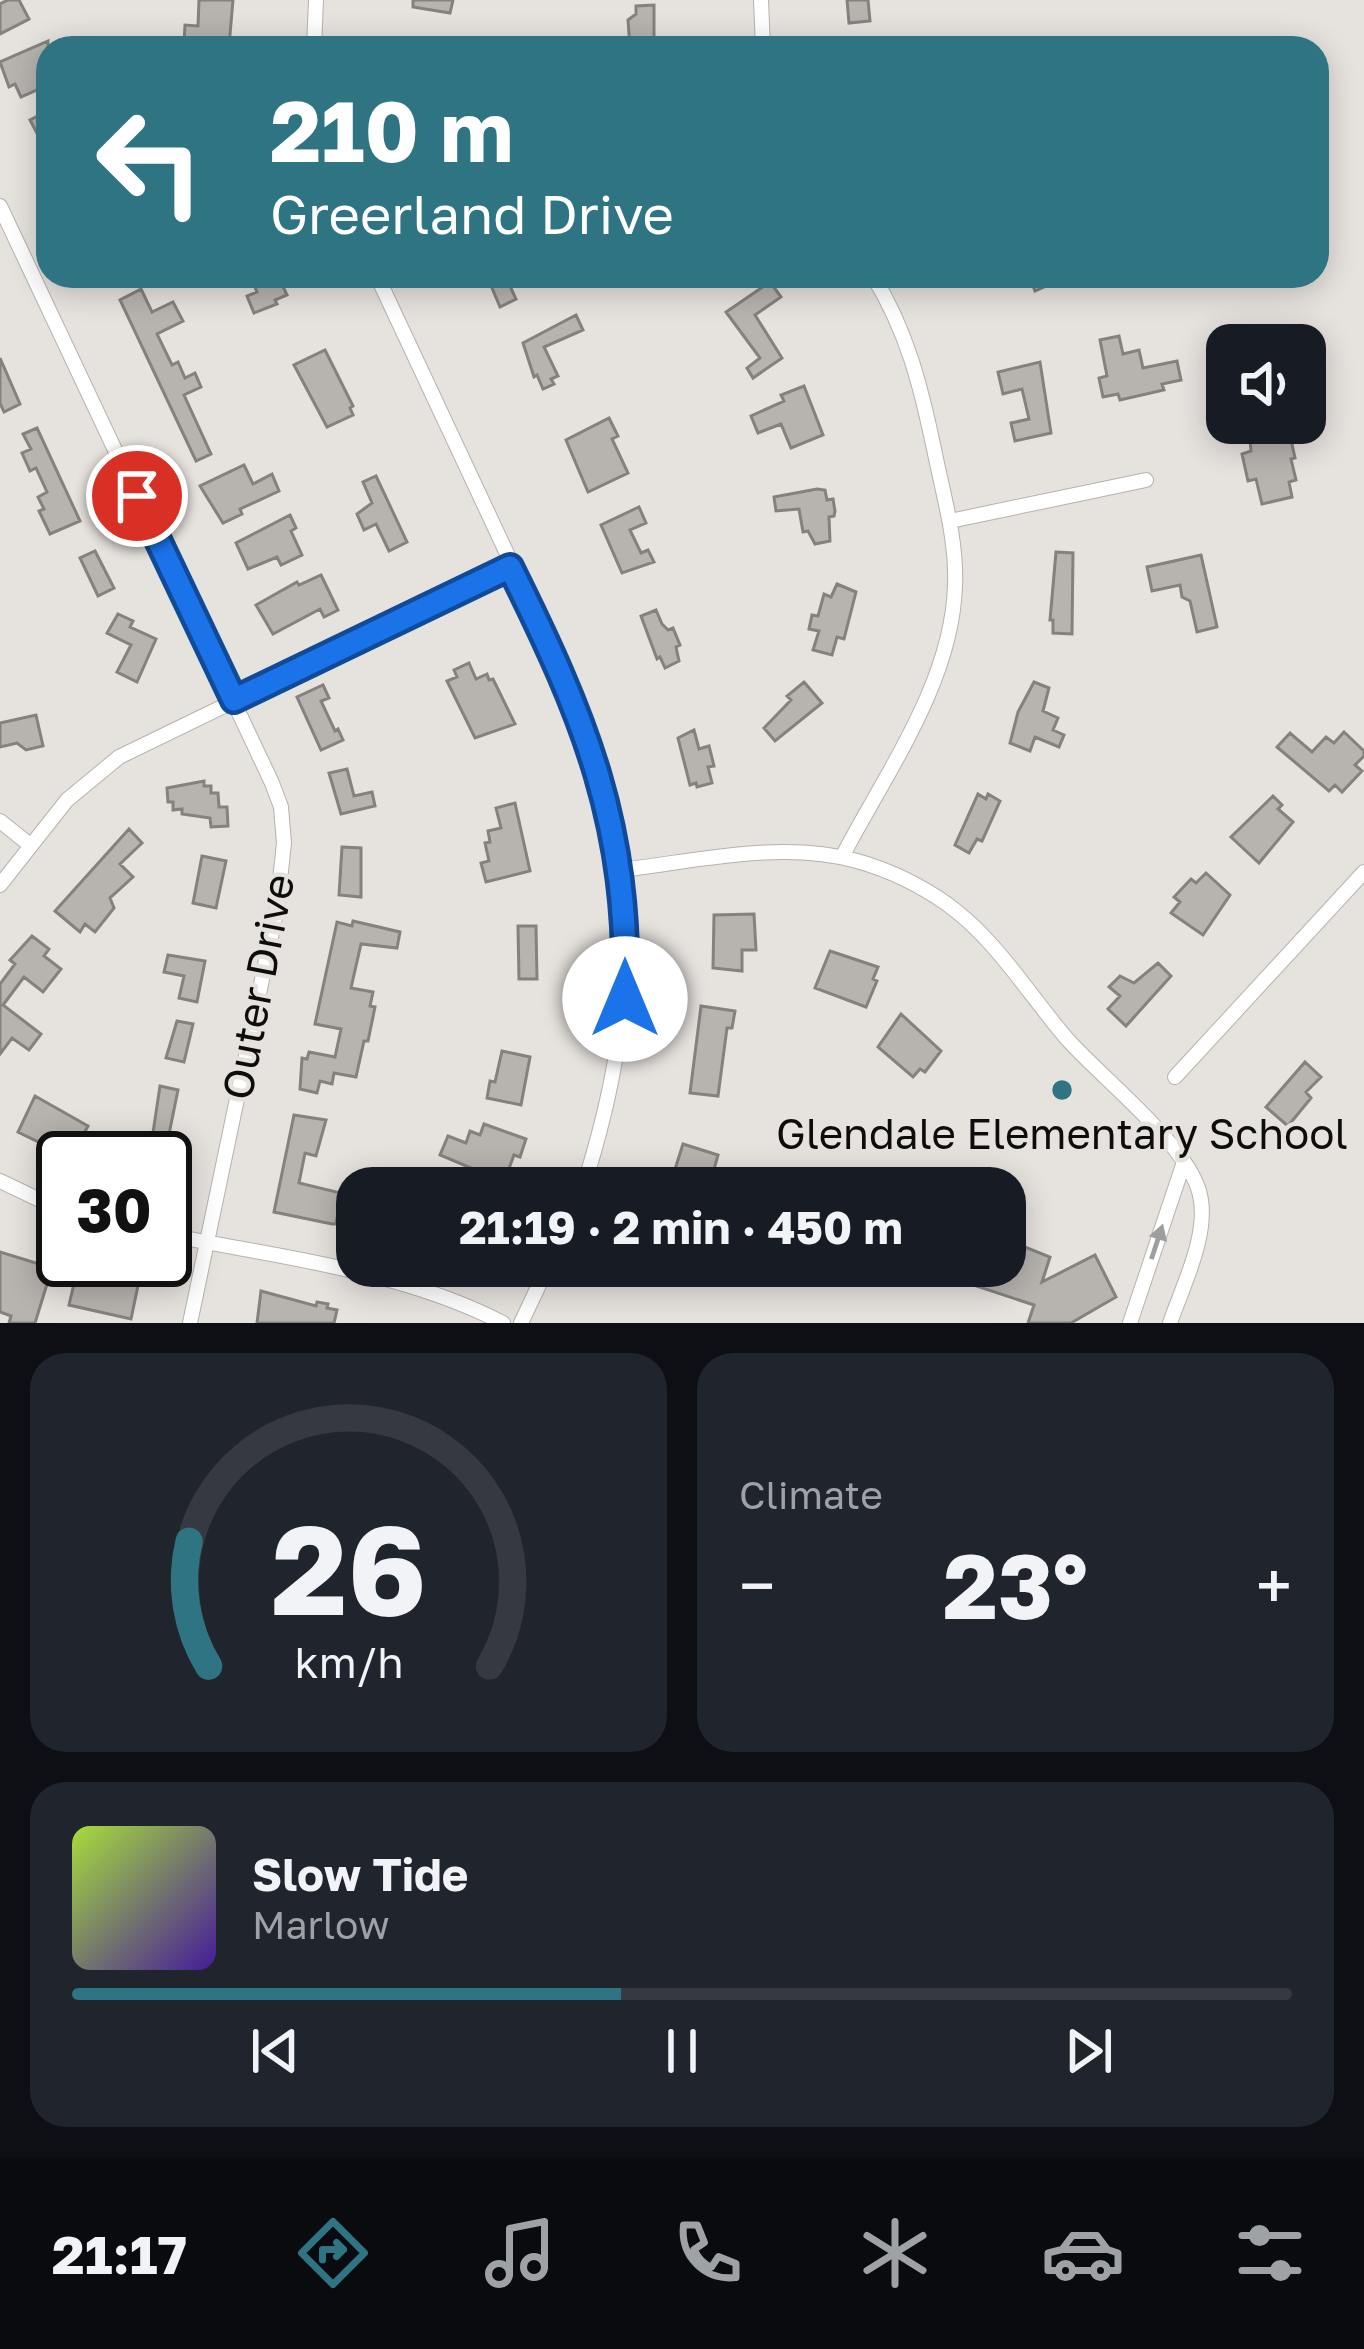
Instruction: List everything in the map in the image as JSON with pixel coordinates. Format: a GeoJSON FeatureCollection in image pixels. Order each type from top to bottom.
{"type":"FeatureCollection","features":[{"type":"Feature","properties":{"kind":"street"},"geometry":{"type":"LineString","coordinates":[[314,36],[316,0]]}},
{"type":"Feature","properties":{"kind":"street"},"geometry":{"type":"LineString","coordinates":[[761,0],[762,36]]}},
{"type":"Feature","properties":{"kind":"street","name":"Outer Drive"},"geometry":{"type":"LineString","coordinates":[[0,206],[36,282]]}},
{"type":"Feature","properties":{"kind":"street","name":"Outer Drive"},"geometry":{"type":"LineString","coordinates":[[39,288],[280,807],[284,843],[277,908],[190,1323]]}},
{"type":"Feature","properties":{"kind":"street"},"geometry":{"type":"LineString","coordinates":[[382,288],[583,722],[621,870],[626,963],[623,1021],[614,1078],[589,1167]]}},
{"type":"Feature","properties":{"kind":"street"},"geometry":{"type":"LineString","coordinates":[[842,857],[919,710],[945,647],[955,587],[950,521],[912,354],[879,288]]}},
{"type":"Feature","properties":{"kind":"street"},"geometry":{"type":"LineString","coordinates":[[950,521],[1146,480]]}},
{"type":"Feature","properties":{"kind":"street"},"geometry":{"type":"LineString","coordinates":[[0,885],[67,800],[103,767],[166,731],[510,567]]}},
{"type":"Feature","properties":{"kind":"street"},"geometry":{"type":"LineString","coordinates":[[0,821],[30,844]]}},
{"type":"Feature","properties":{"kind":"street"},"geometry":{"type":"LineString","coordinates":[[621,870],[777,853],[842,857],[904,879],[947,904],[979,931],[1184,1162],[1198,1190],[1201,1213],[1198,1238],[1170,1323]]}},
{"type":"Feature","properties":{"kind":"street"},"geometry":{"type":"LineString","coordinates":[[1174,1077],[1364,872]]}},
{"type":"Feature","properties":{"kind":"street"},"geometry":{"type":"LineString","coordinates":[[1130,1323],[1184,1162]]}},
{"type":"Feature","properties":{"kind":"street"},"geometry":{"type":"LineString","coordinates":[[0,1181],[36,1198]]}},
{"type":"Feature","properties":{"kind":"street"},"geometry":{"type":"LineString","coordinates":[[192,1240],[390,1279],[441,1294],[503,1323]]}},
{"type":"Feature","properties":{"kind":"street"},"geometry":{"type":"LineString","coordinates":[[521,1323],[538,1287]]}},
{"type":"Feature","properties":{"kind":"building"},"geometry":{"type":"Polygon","coordinates":[[[19,0],[29,19],[0,34],[0,4],[19,0]]]}},
{"type":"Feature","properties":{"kind":"building"},"geometry":{"type":"Polygon","coordinates":[[[199,0],[233,0],[230,36],[184,36],[185,25],[198,26],[199,0]]]}},
{"type":"Feature","properties":{"kind":"building"},"geometry":{"type":"Polygon","coordinates":[[[413,0],[453,0],[450,13],[413,7],[413,0]]]}},
{"type":"Feature","properties":{"kind":"building"},"geometry":{"type":"Polygon","coordinates":[[[847,0],[868,0],[870,21],[849,23],[847,0]]]}},
{"type":"Feature","properties":{"kind":"building"},"geometry":{"type":"Polygon","coordinates":[[[654,5],[654,36],[629,36],[628,20],[636,14],[636,6],[654,5]]]}},
{"type":"Feature","properties":{"kind":"building"},"geometry":{"type":"Polygon","coordinates":[[[36,46],[36,90],[21,97],[15,84],[9,87],[0,62],[36,46]]]}},
{"type":"Feature","properties":{"kind":"building"},"geometry":{"type":"Polygon","coordinates":[[[255,288],[284,288],[287,295],[254,313],[247,296],[257,292],[255,288]]]}},
{"type":"Feature","properties":{"kind":"building"},"geometry":{"type":"Polygon","coordinates":[[[492,288],[511,288],[516,299],[500,307],[492,288]]]}},
{"type":"Feature","properties":{"kind":"building"},"geometry":{"type":"Polygon","coordinates":[[[761,288],[774,288],[781,297],[755,315],[782,358],[753,378],[747,368],[760,358],[726,312],[761,288]]]}},
{"type":"Feature","properties":{"kind":"building"},"geometry":{"type":"Polygon","coordinates":[[[141,289],[152,312],[173,302],[183,321],[157,334],[172,365],[178,362],[185,378],[195,373],[201,387],[184,395],[211,454],[196,461],[120,300],[141,289]]]}},
{"type":"Feature","properties":{"kind":"building"},"geometry":{"type":"Polygon","coordinates":[[[576,315],[583,330],[544,347],[558,376],[543,389],[523,343],[576,315]]]}},
{"type":"Feature","properties":{"kind":"building"},"geometry":{"type":"Polygon","coordinates":[[[1119,336],[1123,354],[1139,350],[1143,368],[1177,361],[1181,380],[1162,384],[1164,390],[1120,400],[1118,394],[1103,397],[1099,378],[1107,376],[1100,340],[1119,336]]]}},
{"type":"Feature","properties":{"kind":"building"},"geometry":{"type":"Polygon","coordinates":[[[325,350],[353,406],[353,415],[327,427],[294,365],[325,350]]]}},
{"type":"Feature","properties":{"kind":"building"},"geometry":{"type":"Polygon","coordinates":[[[0,358],[20,404],[4,412],[0,403],[0,358]]]}},
{"type":"Feature","properties":{"kind":"building"},"geometry":{"type":"Polygon","coordinates":[[[1040,362],[1051,433],[1015,441],[1011,423],[1029,419],[1022,389],[1003,394],[998,372],[1040,362]]]}},
{"type":"Feature","properties":{"kind":"building"},"geometry":{"type":"Polygon","coordinates":[[[804,386],[823,435],[791,448],[781,424],[758,433],[751,416],[804,386]]]}},
{"type":"Feature","properties":{"kind":"building"},"geometry":{"type":"Polygon","coordinates":[[[609,418],[618,436],[612,439],[628,473],[588,492],[566,440],[609,418]]]}},
{"type":"Feature","properties":{"kind":"building"},"geometry":{"type":"Polygon","coordinates":[[[37,428],[80,521],[50,534],[38,497],[47,492],[36,468],[30,471],[22,453],[31,449],[23,434],[37,428]]]}},
{"type":"Feature","properties":{"kind":"building"},"geometry":{"type":"Polygon","coordinates":[[[1250,444],[1292,444],[1296,480],[1289,482],[1292,497],[1262,504],[1256,479],[1248,481],[1242,454],[1251,451],[1250,444]]]}},
{"type":"Feature","properties":{"kind":"building"},"geometry":{"type":"Polygon","coordinates":[[[244,465],[253,484],[272,474],[279,491],[240,509],[242,514],[223,523],[200,486],[244,465]]]}},
{"type":"Feature","properties":{"kind":"building"},"geometry":{"type":"Polygon","coordinates":[[[376,476],[407,542],[389,551],[376,524],[364,530],[357,514],[372,503],[363,482],[376,476]]]}},
{"type":"Feature","properties":{"kind":"building"},"geometry":{"type":"Polygon","coordinates":[[[825,490],[827,500],[833,499],[835,511],[829,517],[830,541],[815,544],[808,531],[803,532],[799,509],[776,511],[774,497],[825,490]]]}},
{"type":"Feature","properties":{"kind":"building"},"geometry":{"type":"Polygon","coordinates":[[[639,507],[646,523],[630,530],[641,553],[648,550],[654,562],[622,573],[601,525],[639,507]]]}},
{"type":"Feature","properties":{"kind":"building"},"geometry":{"type":"Polygon","coordinates":[[[290,515],[296,528],[291,531],[302,555],[281,565],[277,557],[248,569],[236,543],[290,515]]]}},
{"type":"Feature","properties":{"kind":"building"},"geometry":{"type":"Polygon","coordinates":[[[95,551],[114,588],[98,596],[80,558],[95,551]]]}},
{"type":"Feature","properties":{"kind":"building"},"geometry":{"type":"Polygon","coordinates":[[[1056,552],[1073,553],[1072,634],[1053,633],[1050,620],[1056,552]]]}},
{"type":"Feature","properties":{"kind":"building"},"geometry":{"type":"Polygon","coordinates":[[[1201,555],[1217,627],[1197,632],[1190,601],[1182,597],[1180,585],[1152,591],[1147,567],[1201,555]]]}},
{"type":"Feature","properties":{"kind":"building"},"geometry":{"type":"Polygon","coordinates":[[[321,575],[338,610],[324,617],[320,609],[273,634],[256,605],[297,582],[321,575]]]}},
{"type":"Feature","properties":{"kind":"building"},"geometry":{"type":"Polygon","coordinates":[[[837,584],[856,592],[844,639],[837,637],[832,655],[813,650],[819,631],[809,629],[824,594],[831,597],[837,584]]]}},
{"type":"Feature","properties":{"kind":"building"},"geometry":{"type":"Polygon","coordinates":[[[656,610],[662,624],[673,628],[680,645],[676,647],[679,661],[665,668],[641,616],[656,610]]]}},
{"type":"Feature","properties":{"kind":"building"},"geometry":{"type":"Polygon","coordinates":[[[118,614],[133,621],[130,627],[156,639],[137,682],[117,672],[131,645],[107,633],[118,614]]]}},
{"type":"Feature","properties":{"kind":"building"},"geometry":{"type":"Polygon","coordinates":[[[469,663],[476,679],[487,674],[493,679],[515,724],[475,738],[447,681],[457,677],[454,670],[469,663]]]}},
{"type":"Feature","properties":{"kind":"building"},"geometry":{"type":"Polygon","coordinates":[[[804,682],[822,703],[775,741],[764,728],[791,700],[787,696],[804,682]]]}},
{"type":"Feature","properties":{"kind":"building"},"geometry":{"type":"Polygon","coordinates":[[[1034,682],[1049,688],[1043,711],[1058,718],[1053,730],[1064,735],[1059,747],[1035,737],[1030,751],[1010,743],[1018,712],[1034,682]]]}},
{"type":"Feature","properties":{"kind":"building"},"geometry":{"type":"Polygon","coordinates":[[[323,685],[329,698],[321,701],[343,740],[321,750],[297,697],[323,685]]]}},
{"type":"Feature","properties":{"kind":"building"},"geometry":{"type":"Polygon","coordinates":[[[36,715],[43,746],[26,750],[17,743],[0,747],[0,723],[36,715]]]}},
{"type":"Feature","properties":{"kind":"building"},"geometry":{"type":"Polygon","coordinates":[[[694,730],[699,749],[709,746],[714,766],[708,767],[712,783],[697,787],[690,785],[678,738],[694,730]]]}},
{"type":"Feature","properties":{"kind":"building"},"geometry":{"type":"Polygon","coordinates":[[[1344,732],[1364,756],[1355,765],[1362,771],[1342,792],[1335,785],[1329,791],[1277,747],[1290,733],[1312,752],[1326,737],[1334,743],[1344,732]]]}},
{"type":"Feature","properties":{"kind":"building"},"geometry":{"type":"Polygon","coordinates":[[[347,769],[354,796],[372,792],[375,806],[341,814],[329,773],[347,769]]]}},
{"type":"Feature","properties":{"kind":"building"},"geometry":{"type":"Polygon","coordinates":[[[204,781],[211,793],[218,793],[219,807],[227,807],[228,826],[211,827],[210,818],[182,814],[182,809],[173,810],[173,802],[168,802],[167,788],[204,781]]]}},
{"type":"Feature","properties":{"kind":"building"},"geometry":{"type":"Polygon","coordinates":[[[978,794],[1000,801],[982,841],[977,839],[969,853],[955,845],[978,794]]]}},
{"type":"Feature","properties":{"kind":"building"},"geometry":{"type":"Polygon","coordinates":[[[1273,796],[1282,805],[1278,809],[1293,822],[1259,863],[1231,837],[1273,796]]]}},
{"type":"Feature","properties":{"kind":"building"},"geometry":{"type":"Polygon","coordinates":[[[515,803],[530,871],[486,882],[481,863],[489,861],[488,831],[501,828],[496,808],[515,803]]]}},
{"type":"Feature","properties":{"kind":"building"},"geometry":{"type":"Polygon","coordinates":[[[129,829],[142,843],[120,864],[133,877],[110,898],[114,908],[95,932],[85,924],[80,932],[55,911],[129,829]]]}},
{"type":"Feature","properties":{"kind":"building"},"geometry":{"type":"Polygon","coordinates":[[[342,847],[361,848],[361,897],[339,895],[342,847]]]}},
{"type":"Feature","properties":{"kind":"building"},"geometry":{"type":"Polygon","coordinates":[[[202,856],[226,861],[216,908],[193,903],[202,856]]]}},
{"type":"Feature","properties":{"kind":"building"},"geometry":{"type":"Polygon","coordinates":[[[1206,873],[1230,895],[1203,935],[1171,913],[1180,902],[1174,897],[1191,879],[1196,883],[1206,873]]]}},
{"type":"Feature","properties":{"kind":"building"},"geometry":{"type":"Polygon","coordinates":[[[754,914],[756,950],[742,950],[742,971],[713,968],[714,915],[754,914]]]}},
{"type":"Feature","properties":{"kind":"building"},"geometry":{"type":"Polygon","coordinates":[[[353,921],[400,932],[397,948],[361,944],[351,988],[373,992],[368,1041],[364,1041],[356,1077],[334,1073],[332,1084],[320,1081],[317,1093],[300,1089],[302,1058],[307,1059],[309,1052],[335,1057],[341,1029],[315,1024],[337,922],[352,926],[353,921]]]}},
{"type":"Feature","properties":{"kind":"building"},"geometry":{"type":"Polygon","coordinates":[[[518,926],[536,926],[537,979],[519,979],[518,926]]]}},
{"type":"Feature","properties":{"kind":"building"},"geometry":{"type":"Polygon","coordinates":[[[32,936],[49,949],[44,956],[61,969],[43,992],[24,977],[3,1005],[41,1034],[29,1050],[12,1038],[0,1054],[0,984],[15,964],[10,960],[32,936]]]}},
{"type":"Feature","properties":{"kind":"building"},"geometry":{"type":"Polygon","coordinates":[[[830,951],[878,967],[866,1007],[815,988],[830,951]]]}},
{"type":"Feature","properties":{"kind":"building"},"geometry":{"type":"Polygon","coordinates":[[[168,955],[205,961],[197,1002],[179,998],[184,976],[164,972],[168,955]]]}},
{"type":"Feature","properties":{"kind":"building"},"geometry":{"type":"Polygon","coordinates":[[[1158,963],[1171,976],[1126,1026],[1108,1009],[1120,996],[1109,987],[1120,976],[1134,983],[1158,963]]]}},
{"type":"Feature","properties":{"kind":"building"},"geometry":{"type":"Polygon","coordinates":[[[701,1006],[735,1011],[732,1028],[727,1028],[718,1096],[690,1093],[701,1006]]]}},
{"type":"Feature","properties":{"kind":"building"},"geometry":{"type":"Polygon","coordinates":[[[901,1014],[941,1051],[925,1072],[920,1069],[913,1077],[878,1047],[901,1014]]]}},
{"type":"Feature","properties":{"kind":"building"},"geometry":{"type":"Polygon","coordinates":[[[177,1021],[193,1024],[184,1062],[166,1058],[177,1021]]]}},
{"type":"Feature","properties":{"kind":"building"},"geometry":{"type":"Polygon","coordinates":[[[502,1051],[530,1057],[521,1105],[487,1098],[502,1051]]]}},
{"type":"Feature","properties":{"kind":"building"},"geometry":{"type":"Polygon","coordinates":[[[1305,1062],[1321,1077],[1306,1092],[1311,1098],[1288,1126],[1266,1107],[1305,1062]]]}},
{"type":"Feature","properties":{"kind":"building"},"geometry":{"type":"Polygon","coordinates":[[[160,1086],[178,1090],[170,1131],[153,1131],[160,1086]]]}},
{"type":"Feature","properties":{"kind":"building"},"geometry":{"type":"Polygon","coordinates":[[[35,1096],[88,1126],[85,1131],[36,1131],[36,1141],[18,1132],[35,1096]]]}},
{"type":"Feature","properties":{"kind":"building"},"geometry":{"type":"Polygon","coordinates":[[[294,1115],[326,1120],[316,1156],[305,1153],[299,1183],[336,1192],[336,1224],[274,1212],[294,1115]]]}},
{"type":"Feature","properties":{"kind":"building"},"geometry":{"type":"Polygon","coordinates":[[[484,1124],[526,1139],[520,1157],[514,1155],[510,1167],[468,1167],[440,1155],[448,1136],[466,1143],[470,1131],[480,1135],[484,1124]]]}},
{"type":"Feature","properties":{"kind":"building"},"geometry":{"type":"Polygon","coordinates":[[[683,1144],[718,1155],[715,1167],[676,1167],[683,1144]]]}},
{"type":"Feature","properties":{"kind":"building"},"geometry":{"type":"Polygon","coordinates":[[[1026,1247],[1050,1257],[1042,1282],[1095,1255],[1116,1297],[1071,1323],[1028,1323],[1034,1305],[980,1287],[1026,1287],[1026,1247]]]}},
{"type":"Feature","properties":{"kind":"building"},"geometry":{"type":"Polygon","coordinates":[[[0,1252],[36,1263],[36,1287],[46,1287],[35,1323],[9,1323],[11,1316],[0,1312],[0,1252]]]}},
{"type":"Feature","properties":{"kind":"building"},"geometry":{"type":"Polygon","coordinates":[[[73,1287],[138,1287],[131,1319],[69,1305],[73,1287]]]}},
{"type":"Feature","properties":{"kind":"building"},"geometry":{"type":"Polygon","coordinates":[[[261,1291],[316,1306],[317,1302],[328,1304],[327,1308],[337,1310],[334,1323],[257,1323],[261,1291]]]}},
{"type":"Feature","properties":{"kind":"place","name":"Glendale Elementary School"},"geometry":{"type":"Point","coordinates":[1062,1090]}},
{"type":"Feature","properties":{"kind":"route"},"geometry":{"type":"LineString","coordinates":[[137,496],[234,700],[510,567],[561,669],[596,765],[621,870],[625,999]]}}]}
